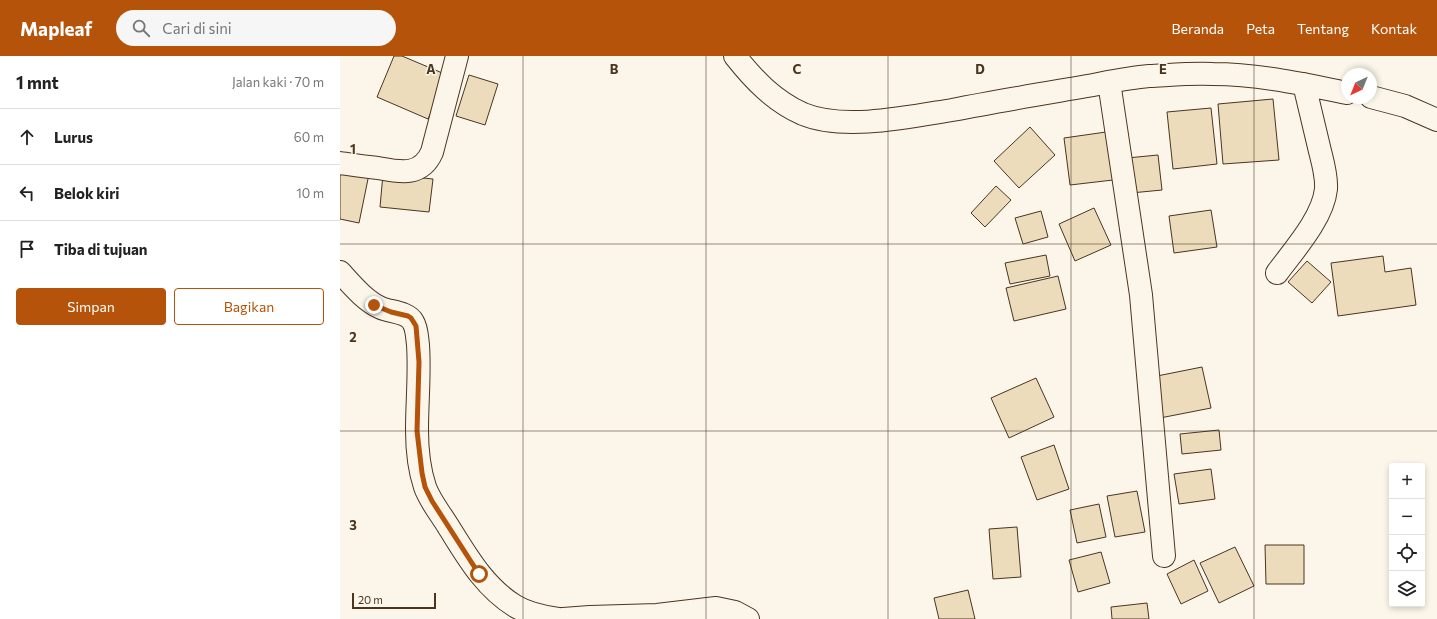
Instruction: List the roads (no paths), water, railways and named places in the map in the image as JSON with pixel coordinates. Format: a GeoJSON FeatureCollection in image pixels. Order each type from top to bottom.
{"type":"FeatureCollection","features":[{"type":"Feature","properties":{"kind":"street"},"geometry":{"type":"LineString","coordinates":[[340,163],[404,172],[418,168],[427,162],[432,152],[457,56]]}},
{"type":"Feature","properties":{"kind":"street"},"geometry":{"type":"LineString","coordinates":[[735,56],[763,88],[775,98],[804,114],[819,119],[841,122],[869,122],[919,116],[1148,76],[1213,74],[1262,78],[1304,84],[1341,92]]}},
{"type":"Feature","properties":{"kind":"street"},"geometry":{"type":"LineString","coordinates":[[1109,82],[1141,295],[1164,556]]}},
{"type":"Feature","properties":{"kind":"street"},"geometry":{"type":"LineString","coordinates":[[1277,273],[1305,236],[1322,203],[1326,189],[1323,166],[1304,84]]}},
{"type":"Feature","properties":{"kind":"street"},"geometry":{"type":"LineString","coordinates":[[1377,99],[1405,106],[1437,120]]}},
{"type":"Feature","properties":{"kind":"street"},"geometry":{"type":"LineString","coordinates":[[340,272],[374,305],[391,312],[404,314],[411,318],[414,322],[417,332],[419,362],[417,431],[422,473],[425,487],[432,501],[479,574],[499,595],[516,607],[528,612],[558,619]]}},
{"type":"Feature","properties":{"kind":"street"},"geometry":{"type":"LineString","coordinates":[[563,619],[657,615],[716,608],[735,612],[748,619]]}}]}
